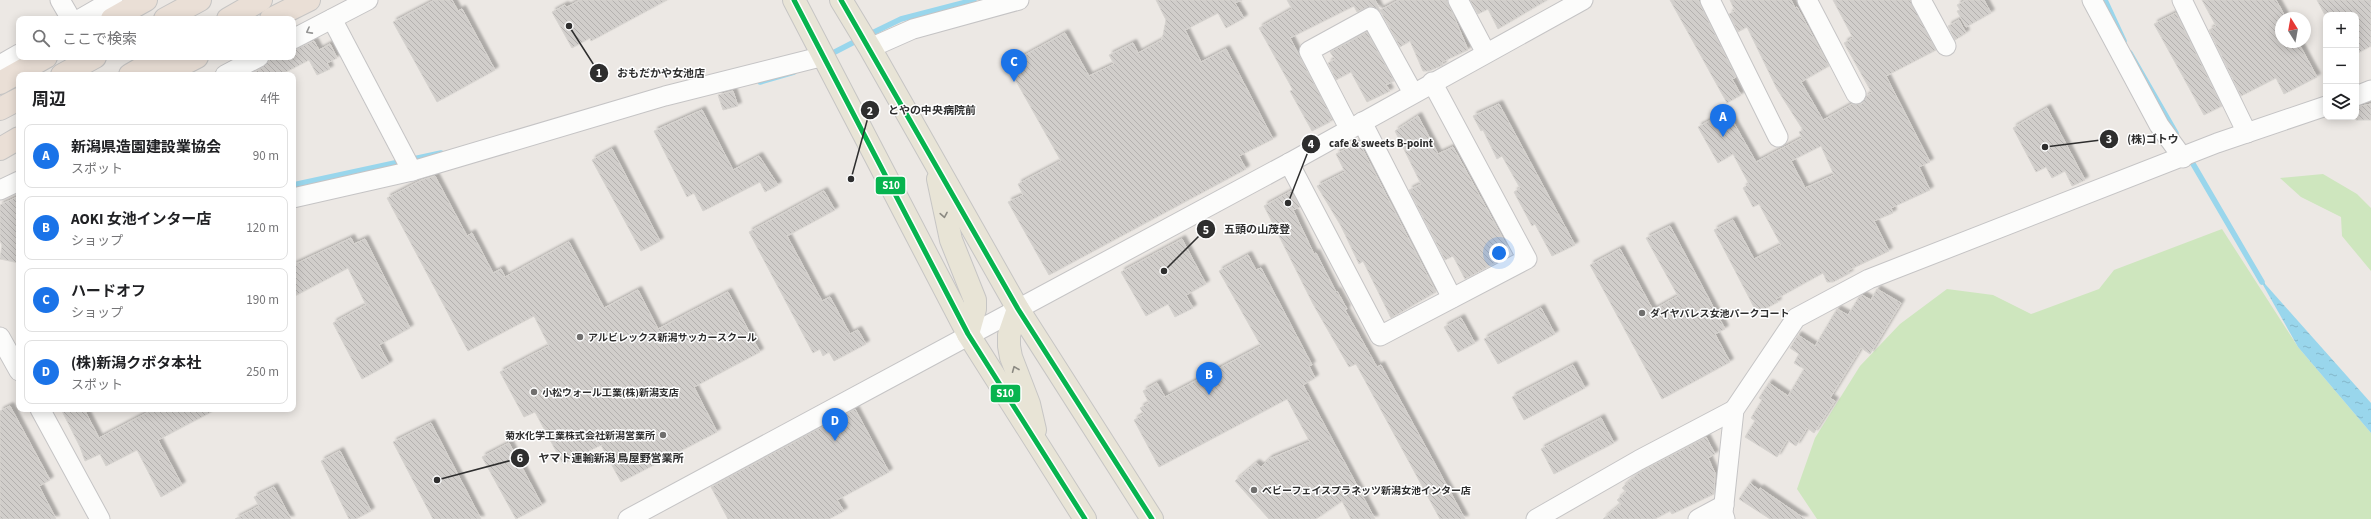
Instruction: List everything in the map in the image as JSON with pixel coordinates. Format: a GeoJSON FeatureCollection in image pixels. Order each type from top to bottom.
{"type":"FeatureCollection","features":[{"type":"Feature","properties":{"kind":"highway"},"geometry":{"type":"LineString","coordinates":[[117,16],[146,0]]}},
{"type":"Feature","properties":{"kind":"highway"},"geometry":{"type":"LineString","coordinates":[[171,16],[200,0]]}},
{"type":"Feature","properties":{"kind":"highway"},"geometry":{"type":"LineString","coordinates":[[233,16],[261,0]]}},
{"type":"Feature","properties":{"kind":"highway"},"geometry":{"type":"LineString","coordinates":[[277,16],[309,0]]}},
{"type":"Feature","properties":{"kind":"highway"},"geometry":{"type":"LineString","coordinates":[[19,72],[41,60]]}},
{"type":"Feature","properties":{"kind":"highway"},"geometry":{"type":"LineString","coordinates":[[68,72],[90,60]]}},
{"type":"Feature","properties":{"kind":"highway"},"geometry":{"type":"LineString","coordinates":[[135,72],[156,60]]}},
{"type":"Feature","properties":{"kind":"highway"},"geometry":{"type":"LineString","coordinates":[[168,72],[191,60]]}},
{"type":"Feature","properties":{"kind":"highway"},"geometry":{"type":"LineString","coordinates":[[0,83],[16,74]]}},
{"type":"Feature","properties":{"kind":"highway"},"geometry":{"type":"LineString","coordinates":[[0,109],[16,101]]}},
{"type":"Feature","properties":{"kind":"highway"},"geometry":{"type":"LineString","coordinates":[[0,149],[16,140]]}},
{"type":"Feature","properties":{"kind":"highway"},"geometry":{"type":"LineString","coordinates":[[0,159],[16,151]]}},
{"type":"Feature","properties":{"kind":"main road"},"geometry":{"type":"LineString","coordinates":[[794,0],[968,334],[1085,519]]}},
{"type":"Feature","properties":{"kind":"main road"},"geometry":{"type":"LineString","coordinates":[[841,0],[870,48],[1018,309],[1152,519]]}},
{"type":"Feature","properties":{"kind":"main road"},"geometry":{"type":"LineString","coordinates":[[935,163],[946,224],[975,300],[976,309],[968,334]]}},
{"type":"Feature","properties":{"kind":"main road"},"geometry":{"type":"LineString","coordinates":[[1018,309],[1009,335],[1009,346],[1011,357],[1029,404],[1038,446]]}},
{"type":"Feature","properties":{"kind":"street"},"geometry":{"type":"LineString","coordinates":[[60,0],[69,16]]}},
{"type":"Feature","properties":{"kind":"street"},"geometry":{"type":"LineString","coordinates":[[85,16],[113,0]]}},
{"type":"Feature","properties":{"kind":"street"},"geometry":{"type":"LineString","coordinates":[[296,37],[368,0]]}},
{"type":"Feature","properties":{"kind":"street"},"geometry":{"type":"LineString","coordinates":[[870,48],[913,29],[1019,0]]}},
{"type":"Feature","properties":{"kind":"street"},"geometry":{"type":"LineString","coordinates":[[1458,0],[1486,52]]}},
{"type":"Feature","properties":{"kind":"street"},"geometry":{"type":"LineString","coordinates":[[1710,0],[1778,137]]}},
{"type":"Feature","properties":{"kind":"street"},"geometry":{"type":"LineString","coordinates":[[1807,0],[1856,94]]}},
{"type":"Feature","properties":{"kind":"street"},"geometry":{"type":"LineString","coordinates":[[1921,0],[1946,46]]}},
{"type":"Feature","properties":{"kind":"street"},"geometry":{"type":"LineString","coordinates":[[2092,0],[2159,125],[2183,158]]}},
{"type":"Feature","properties":{"kind":"street"},"geometry":{"type":"LineString","coordinates":[[2182,0],[2247,133]]}},
{"type":"Feature","properties":{"kind":"street"},"geometry":{"type":"LineString","coordinates":[[628,519],[968,334],[1018,309],[1289,163],[1573,2]]}},
{"type":"Feature","properties":{"kind":"street"},"geometry":{"type":"LineString","coordinates":[[1413,93],[1370,18],[1309,51],[1356,125],[1452,298]]}},
{"type":"Feature","properties":{"kind":"street"},"geometry":{"type":"LineString","coordinates":[[332,19],[412,171]]}},
{"type":"Feature","properties":{"kind":"street"},"geometry":{"type":"LineString","coordinates":[[0,65],[16,56]]}},
{"type":"Feature","properties":{"kind":"street"},"geometry":{"type":"LineString","coordinates":[[296,197],[412,171],[665,96],[824,56]]}},
{"type":"Feature","properties":{"kind":"street"},"geometry":{"type":"LineString","coordinates":[[231,72],[253,60]]}},
{"type":"Feature","properties":{"kind":"street"},"geometry":{"type":"LineString","coordinates":[[1289,163],[1380,336],[1527,260],[1432,82]]}},
{"type":"Feature","properties":{"kind":"street"},"geometry":{"type":"LineString","coordinates":[[2359,95],[2371,90]]}},
{"type":"Feature","properties":{"kind":"street"},"geometry":{"type":"LineString","coordinates":[[1540,518],[1639,460],[1734,410],[1796,318],[1869,279],[2183,158],[2217,143],[2323,107]]}},
{"type":"Feature","properties":{"kind":"street"},"geometry":{"type":"LineString","coordinates":[[0,190],[16,182]]}},
{"type":"Feature","properties":{"kind":"street"},"geometry":{"type":"LineString","coordinates":[[0,337],[13,365]]}},
{"type":"Feature","properties":{"kind":"street"},"geometry":{"type":"LineString","coordinates":[[1698,519],[1724,512],[1734,410]]}},
{"type":"Feature","properties":{"kind":"street"},"geometry":{"type":"LineString","coordinates":[[42,412],[100,519]]}},
{"type":"Feature","properties":{"kind":"green space"},"geometry":{"type":"Polygon","coordinates":[[[2323,174],[2357,194],[2371,208],[2371,271],[2342,236],[2341,217],[2301,197],[2280,178],[2323,174]]]}},
{"type":"Feature","properties":{"kind":"green space"},"geometry":{"type":"Polygon","coordinates":[[[2222,229],[2298,347],[2371,433],[2371,519],[1817,519],[1797,489],[1815,438],[1860,366],[1900,324],[1947,289],[1993,295],[2031,314],[2099,289],[2114,270],[2222,229]]]}},
{"type":"Feature","properties":{"kind":"water"},"geometry":{"type":"Polygon","coordinates":[[[2258,276],[2371,403],[2371,433],[2298,347],[2258,276]]]}},
{"type":"Feature","properties":{"kind":"building"},"geometry":{"type":"Polygon","coordinates":[[[435,0],[452,0],[458,11],[462,9],[495,70],[437,102],[393,22],[435,0]]]}},
{"type":"Feature","properties":{"kind":"building"},"geometry":{"type":"Polygon","coordinates":[[[580,0],[667,0],[591,41],[590,38],[572,48],[552,12],[565,5],[567,7],[580,0]]]}},
{"type":"Feature","properties":{"kind":"building"},"geometry":{"type":"Polygon","coordinates":[[[1156,0],[1242,0],[1235,3],[1244,18],[1226,28],[1218,13],[1185,30],[1201,62],[1226,49],[1273,139],[1239,156],[1246,169],[1049,275],[1008,202],[1023,195],[1018,184],[1061,161],[1007,65],[1065,33],[1089,76],[1114,64],[1109,55],[1133,43],[1138,53],[1162,40],[1166,20],[1156,0]]]}},
{"type":"Feature","properties":{"kind":"building"},"geometry":{"type":"Polygon","coordinates":[[[1287,0],[1375,0],[1380,10],[1399,0],[1447,0],[1468,50],[1442,62],[1443,65],[1429,71],[1423,71],[1410,41],[1400,47],[1381,12],[1372,6],[1357,12],[1354,6],[1290,38],[1332,118],[1329,120],[1330,122],[1312,131],[1290,91],[1293,90],[1259,28],[1292,9],[1287,0]]]}},
{"type":"Feature","properties":{"kind":"building"},"geometry":{"type":"Polygon","coordinates":[[[1470,0],[1547,0],[1498,29],[1488,9],[1478,14],[1470,0]]]}},
{"type":"Feature","properties":{"kind":"building"},"geometry":{"type":"Polygon","coordinates":[[[1670,0],[1698,0],[1736,77],[1732,79],[1741,95],[1727,103],[1670,0]]]}},
{"type":"Feature","properties":{"kind":"building"},"geometry":{"type":"Polygon","coordinates":[[[1730,0],[1791,0],[1795,8],[1797,7],[1829,66],[1801,82],[1823,120],[1852,104],[1861,104],[1866,96],[1872,93],[1844,43],[1853,38],[1833,0],[1910,0],[1936,50],[1886,76],[1930,162],[1919,167],[1930,190],[1891,208],[1893,213],[1874,221],[1889,251],[1847,271],[1850,273],[1833,282],[1827,282],[1823,273],[1776,299],[1778,302],[1757,313],[1714,230],[1733,220],[1754,259],[1781,245],[1759,204],[1753,207],[1743,188],[1749,184],[1733,154],[1718,163],[1698,127],[1727,111],[1756,162],[1802,138],[1799,132],[1803,130],[1777,89],[1747,27],[1738,32],[1729,14],[1735,11],[1730,0]],[[1821,146],[1791,161],[1805,188],[1834,175],[1821,146]]]}},
{"type":"Feature","properties":{"kind":"building"},"geometry":{"type":"Polygon","coordinates":[[[1966,0],[1984,0],[1991,13],[1966,27],[1957,11],[1960,10],[1957,5],[1966,0]]]}},
{"type":"Feature","properties":{"kind":"building"},"geometry":{"type":"Polygon","coordinates":[[[2202,0],[2276,0],[2283,12],[2275,12],[2275,48],[2301,48],[2317,77],[2284,94],[2276,78],[2241,96],[2209,30],[2216,26],[2202,0]]]}},
{"type":"Feature","properties":{"kind":"building"},"geometry":{"type":"Polygon","coordinates":[[[2317,0],[2371,0],[2371,46],[2359,52],[2359,12],[2323,12],[2317,0]]]}},
{"type":"Feature","properties":{"kind":"building"},"geometry":{"type":"Polygon","coordinates":[[[2176,13],[2222,106],[2204,115],[2154,24],[2176,13]]]}},
{"type":"Feature","properties":{"kind":"building"},"geometry":{"type":"Polygon","coordinates":[[[1959,20],[1966,33],[1955,40],[1948,26],[1959,20]]]}},
{"type":"Feature","properties":{"kind":"building"},"geometry":{"type":"Polygon","coordinates":[[[1367,32],[1394,81],[1386,85],[1390,91],[1367,102],[1351,72],[1336,80],[1328,63],[1335,59],[1330,52],[1367,32]]]}},
{"type":"Feature","properties":{"kind":"building"},"geometry":{"type":"Polygon","coordinates":[[[314,41],[319,50],[330,44],[337,58],[327,63],[330,69],[317,75],[309,60],[286,72],[254,72],[264,66],[269,60],[296,60],[296,49],[314,41]]]}},
{"type":"Feature","properties":{"kind":"building"},"geometry":{"type":"Polygon","coordinates":[[[733,91],[738,106],[723,110],[718,95],[733,91]]]}},
{"type":"Feature","properties":{"kind":"building"},"geometry":{"type":"Polygon","coordinates":[[[1499,104],[1575,245],[1552,256],[1535,224],[1532,226],[1514,192],[1520,188],[1502,156],[1497,159],[1483,130],[1481,131],[1473,116],[1499,104]]]}},
{"type":"Feature","properties":{"kind":"building"},"geometry":{"type":"Polygon","coordinates":[[[2371,104],[2371,120],[2359,120],[2359,106],[2371,104]]]}},
{"type":"Feature","properties":{"kind":"building"},"geometry":{"type":"Polygon","coordinates":[[[2047,108],[2085,180],[2072,186],[2065,171],[2052,178],[2046,167],[2036,172],[2013,128],[2047,108]]]}},
{"type":"Feature","properties":{"kind":"building"},"geometry":{"type":"Polygon","coordinates":[[[702,110],[733,170],[759,156],[778,185],[765,192],[760,182],[703,211],[694,193],[687,197],[654,131],[702,110]]]}},
{"type":"Feature","properties":{"kind":"building"},"geometry":{"type":"Polygon","coordinates":[[[1418,116],[1438,154],[1453,147],[1507,246],[1500,250],[1503,257],[1497,262],[1465,279],[1453,256],[1445,260],[1409,190],[1421,184],[1395,131],[1418,116]]]}},
{"type":"Feature","properties":{"kind":"building"},"geometry":{"type":"Polygon","coordinates":[[[1359,142],[1436,292],[1391,318],[1363,261],[1359,264],[1341,226],[1317,186],[1345,172],[1336,154],[1359,142]]]}},
{"type":"Feature","properties":{"kind":"building"},"geometry":{"type":"Polygon","coordinates":[[[612,149],[660,241],[641,251],[592,160],[612,149]]]}},
{"type":"Feature","properties":{"kind":"building"},"geometry":{"type":"Polygon","coordinates":[[[435,176],[467,236],[472,233],[493,273],[501,269],[505,277],[569,242],[604,308],[638,290],[658,329],[728,292],[760,352],[694,387],[717,432],[621,482],[601,445],[563,464],[535,412],[524,417],[500,372],[549,346],[534,316],[468,351],[387,198],[422,180],[435,176]]]}},
{"type":"Feature","properties":{"kind":"building"},"geometry":{"type":"Polygon","coordinates":[[[824,191],[835,210],[787,236],[822,301],[830,297],[850,334],[858,330],[866,344],[834,361],[829,352],[823,356],[820,349],[813,353],[749,232],[824,191]]]}},
{"type":"Feature","properties":{"kind":"building"},"geometry":{"type":"Polygon","coordinates":[[[1291,191],[1300,207],[1293,210],[1314,254],[1316,253],[1336,292],[1337,291],[1347,309],[1345,310],[1377,367],[1381,365],[1465,519],[1440,519],[1356,364],[1349,367],[1313,304],[1264,206],[1291,191]]]}},
{"type":"Feature","properties":{"kind":"building"},"geometry":{"type":"Polygon","coordinates":[[[16,197],[16,262],[0,259],[2,245],[0,241],[0,205],[16,197]]]}},
{"type":"Feature","properties":{"kind":"building","name":"ダイヤパレス女池パークコート"},"geometry":{"type":"Polygon","coordinates":[[[1670,226],[1725,329],[1715,334],[1730,362],[1662,399],[1590,265],[1620,249],[1653,310],[1678,296],[1646,238],[1670,226]]]}},
{"type":"Feature","properties":{"kind":"building"},"geometry":{"type":"Polygon","coordinates":[[[351,238],[354,244],[365,239],[410,328],[379,345],[389,364],[362,379],[333,323],[366,305],[348,268],[296,295],[296,264],[351,238]]]}},
{"type":"Feature","properties":{"kind":"building"},"geometry":{"type":"Polygon","coordinates":[[[1182,239],[1206,284],[1186,295],[1193,308],[1175,317],[1168,304],[1146,316],[1121,272],[1182,239]]]}},
{"type":"Feature","properties":{"kind":"building"},"geometry":{"type":"Polygon","coordinates":[[[1248,255],[1256,270],[1261,268],[1312,365],[1309,366],[1315,378],[1303,385],[1375,519],[1351,519],[1342,501],[1316,519],[1269,519],[1235,481],[1256,463],[1261,467],[1269,459],[1310,442],[1287,399],[1159,467],[1134,420],[1144,414],[1140,408],[1149,403],[1143,391],[1157,383],[1165,397],[1261,346],[1219,271],[1248,255]]]}},
{"type":"Feature","properties":{"kind":"building"},"geometry":{"type":"Polygon","coordinates":[[[1877,289],[1901,303],[1870,354],[1861,348],[1830,398],[1835,401],[1814,433],[1807,428],[1796,446],[1787,440],[1777,457],[1745,437],[1755,421],[1751,418],[1762,400],[1759,398],[1769,383],[1788,396],[1804,369],[1794,363],[1799,354],[1790,348],[1798,335],[1815,346],[1837,309],[1848,315],[1859,297],[1862,295],[1871,300],[1877,289]]]}},
{"type":"Feature","properties":{"kind":"building"},"geometry":{"type":"Polygon","coordinates":[[[1541,308],[1555,334],[1498,364],[1484,339],[1541,308]]]}},
{"type":"Feature","properties":{"kind":"building"},"geometry":{"type":"Polygon","coordinates":[[[1461,318],[1475,343],[1458,352],[1444,327],[1461,318]]]}},
{"type":"Feature","properties":{"kind":"building"},"geometry":{"type":"Polygon","coordinates":[[[1573,365],[1585,388],[1524,420],[1512,397],[1573,365]]]}},
{"type":"Feature","properties":{"kind":"building"},"geometry":{"type":"Polygon","coordinates":[[[10,406],[50,480],[39,486],[56,519],[0,519],[0,411],[10,406]]]}},
{"type":"Feature","properties":{"kind":"building"},"geometry":{"type":"Polygon","coordinates":[[[855,409],[889,472],[837,500],[844,511],[829,519],[728,519],[711,487],[855,409]]]}},
{"type":"Feature","properties":{"kind":"building"},"geometry":{"type":"Polygon","coordinates":[[[62,412],[86,412],[99,438],[148,412],[211,412],[158,440],[182,485],[161,497],[137,450],[106,466],[100,454],[85,461],[80,447],[62,412]]]}},
{"type":"Feature","properties":{"kind":"building"},"geometry":{"type":"Polygon","coordinates":[[[1601,418],[1614,443],[1554,474],[1541,449],[1601,418]]]}},
{"type":"Feature","properties":{"kind":"building"},"geometry":{"type":"Polygon","coordinates":[[[431,423],[481,519],[433,519],[393,442],[431,423]]]}},
{"type":"Feature","properties":{"kind":"building"},"geometry":{"type":"Polygon","coordinates":[[[1706,437],[1715,454],[1708,458],[1715,473],[1714,494],[1672,514],[1670,511],[1655,519],[1603,519],[1621,504],[1617,500],[1626,492],[1622,488],[1638,473],[1706,437]]]}},
{"type":"Feature","properties":{"kind":"building"},"geometry":{"type":"Polygon","coordinates":[[[509,443],[542,505],[516,519],[482,457],[509,443]]]}},
{"type":"Feature","properties":{"kind":"building"},"geometry":{"type":"Polygon","coordinates":[[[340,451],[371,511],[356,519],[349,519],[321,461],[340,451]]]}},
{"type":"Feature","properties":{"kind":"building"},"geometry":{"type":"Polygon","coordinates":[[[1750,483],[1759,490],[1760,488],[1805,519],[1770,519],[1739,499],[1750,483]]]}},
{"type":"Feature","properties":{"kind":"building"},"geometry":{"type":"Polygon","coordinates":[[[274,487],[291,519],[235,519],[259,506],[254,497],[274,487]]]}},
{"type":"Feature","properties":{"kind":"waterway"},"geometry":{"type":"LineString","coordinates":[[868,35],[901,19],[974,0]]}},
{"type":"Feature","properties":{"kind":"waterway"},"geometry":{"type":"LineString","coordinates":[[2105,0],[2124,41]]}},
{"type":"Feature","properties":{"kind":"waterway"},"geometry":{"type":"LineString","coordinates":[[829,55],[860,39]]}},
{"type":"Feature","properties":{"kind":"waterway"},"geometry":{"type":"LineString","coordinates":[[2130,53],[2176,133]]}},
{"type":"Feature","properties":{"kind":"waterway"},"geometry":{"type":"LineString","coordinates":[[760,82],[794,72]]}},
{"type":"Feature","properties":{"kind":"waterway"},"geometry":{"type":"LineString","coordinates":[[296,184],[441,153]]}},
{"type":"Feature","properties":{"kind":"waterway"},"geometry":{"type":"LineString","coordinates":[[2189,157],[2262,282]]}},
{"type":"Feature","properties":{"kind":"transit line","name":"S10"},"geometry":{"type":"LineString","coordinates":[[794,0],[968,334],[1085,519]]}},
{"type":"Feature","properties":{"kind":"transit line","name":"S10"},"geometry":{"type":"LineString","coordinates":[[841,0],[1018,309],[1152,519]]}},
{"type":"Feature","properties":{"kind":"place","name":"おもだかや女池店"},"geometry":{"type":"Point","coordinates":[569,26]}},
{"type":"Feature","properties":{"kind":"place","name":"ハードオフ"},"geometry":{"type":"Point","coordinates":[1014,82]}},
{"type":"Feature","properties":{"kind":"place","name":"新潟県造園建設業協会"},"geometry":{"type":"Point","coordinates":[1723,137]}},
{"type":"Feature","properties":{"kind":"place","name":"(株)ゴトウ"},"geometry":{"type":"Point","coordinates":[2045,147]}},
{"type":"Feature","properties":{"kind":"place","name":"とやの中央病院前"},"geometry":{"type":"Point","coordinates":[851,179]}},
{"type":"Feature","properties":{"kind":"place","name":"cafe & sweets B-point"},"geometry":{"type":"Point","coordinates":[1288,203]}},
{"type":"Feature","properties":{"kind":"place","name":"五頭の山茂登"},"geometry":{"type":"Point","coordinates":[1164,271]}},
{"type":"Feature","properties":{"kind":"place","name":"ダイヤパレス女池パークコート"},"geometry":{"type":"Point","coordinates":[1642,313]}},
{"type":"Feature","properties":{"kind":"place","name":"アルビレックス新潟サッカースクール"},"geometry":{"type":"Point","coordinates":[580,337]}},
{"type":"Feature","properties":{"kind":"place","name":"小松ウォール工業(株)新潟支店"},"geometry":{"type":"Point","coordinates":[534,392]}},
{"type":"Feature","properties":{"kind":"place","name":"AOKI 女池インター店"},"geometry":{"type":"Point","coordinates":[1209,395]}},
{"type":"Feature","properties":{"kind":"place","name":"菊水化学工業株式会社新潟営業所"},"geometry":{"type":"Point","coordinates":[663,435]}},
{"type":"Feature","properties":{"kind":"place","name":"(株)新潟クボタ本社"},"geometry":{"type":"Point","coordinates":[835,441]}},
{"type":"Feature","properties":{"kind":"place","name":"ヤマト運輸新潟 鳥屋野営業所"},"geometry":{"type":"Point","coordinates":[437,480]}},
{"type":"Feature","properties":{"kind":"place","name":"ベビーフェイスプラネッツ新潟女池インター店"},"geometry":{"type":"Point","coordinates":[1254,490]}}]}
